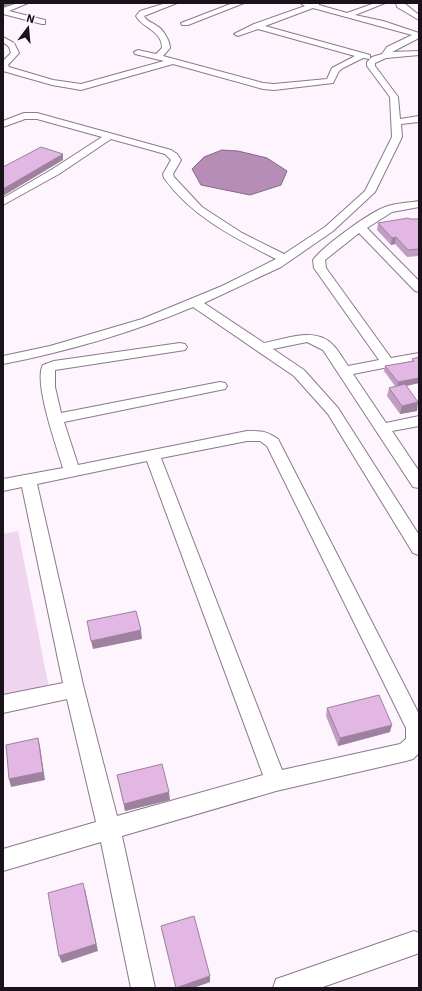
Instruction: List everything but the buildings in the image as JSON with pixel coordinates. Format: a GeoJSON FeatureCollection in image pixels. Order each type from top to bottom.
{"type":"FeatureCollection","features":[{"type":"Feature","properties":{"kind":"street"},"geometry":{"type":"LineString","coordinates":[[3,12],[24,3]]}},
{"type":"Feature","properties":{"kind":"street"},"geometry":{"type":"LineString","coordinates":[[158,57],[166,48],[166,43],[156,28],[143,22],[140,16],[143,13],[173,3]]}},
{"type":"Feature","properties":{"kind":"street"},"geometry":{"type":"LineString","coordinates":[[185,23],[240,3]]}},
{"type":"Feature","properties":{"kind":"street"},"geometry":{"type":"LineString","coordinates":[[346,16],[381,3]]}},
{"type":"Feature","properties":{"kind":"street"},"geometry":{"type":"LineString","coordinates":[[400,3],[400,5],[419,18]]}},
{"type":"Feature","properties":{"kind":"street"},"geometry":{"type":"LineString","coordinates":[[3,360],[52,350],[140,324],[226,289],[284,259],[329,229],[370,192],[397,137],[394,97],[371,66],[371,61],[380,57],[390,49],[419,35],[380,23],[346,16],[311,4],[238,34]]}},
{"type":"Feature","properties":{"kind":"street"},"geometry":{"type":"LineString","coordinates":[[3,12],[42,22]]}},
{"type":"Feature","properties":{"kind":"street"},"geometry":{"type":"LineString","coordinates":[[410,12],[419,14]]}},
{"type":"Feature","properties":{"kind":"street"},"geometry":{"type":"LineString","coordinates":[[257,26],[362,56],[380,57],[419,53]]}},
{"type":"Feature","properties":{"kind":"street"},"geometry":{"type":"LineString","coordinates":[[3,39],[9,42],[14,50],[14,54],[4,65],[6,69],[74,87],[89,86],[173,61]]}},
{"type":"Feature","properties":{"kind":"street"},"geometry":{"type":"LineString","coordinates":[[138,52],[244,82],[274,87],[330,81],[335,70],[340,66],[362,56]]}},
{"type":"Feature","properties":{"kind":"street"},"geometry":{"type":"LineString","coordinates":[[3,124],[29,115],[168,152],[174,156],[176,160],[168,174],[169,178],[198,208],[238,235],[284,259]]}},
{"type":"Feature","properties":{"kind":"street"},"geometry":{"type":"LineString","coordinates":[[396,122],[418,120]]}},
{"type":"Feature","properties":{"kind":"street"},"geometry":{"type":"LineString","coordinates":[[3,202],[55,172],[110,136]]}},
{"type":"Feature","properties":{"kind":"street"},"geometry":{"type":"LineString","coordinates":[[388,362],[320,268],[319,260],[324,254],[389,209],[419,204]]}},
{"type":"Feature","properties":{"kind":"street"},"geometry":{"type":"LineString","coordinates":[[360,228],[419,288]]}},
{"type":"Feature","properties":{"kind":"street"},"geometry":{"type":"LineString","coordinates":[[194,302],[299,373],[333,411],[419,549]]}},
{"type":"Feature","properties":{"kind":"street"},"geometry":{"type":"LineString","coordinates":[[262,348],[307,338],[318,341],[328,347],[384,428],[419,483]]}},
{"type":"Feature","properties":{"kind":"street"},"geometry":{"type":"LineString","coordinates":[[72,472],[56,419],[46,375],[48,368],[54,365],[180,347]]}},
{"type":"Feature","properties":{"kind":"street"},"geometry":{"type":"LineString","coordinates":[[344,371],[419,357]]}},
{"type":"Feature","properties":{"kind":"street"},"geometry":{"type":"LineString","coordinates":[[56,419],[220,386]]}},
{"type":"Feature","properties":{"kind":"street"},"geometry":{"type":"LineString","coordinates":[[384,428],[419,421]]}},
{"type":"Feature","properties":{"kind":"street"},"geometry":{"type":"LineString","coordinates":[[3,485],[247,436],[263,436],[273,443],[416,728],[416,743],[406,752],[276,781],[3,860]]}},
{"type":"Feature","properties":{"kind":"street"},"geometry":{"type":"LineString","coordinates":[[152,454],[276,781]]}},
{"type":"Feature","properties":{"kind":"street"},"geometry":{"type":"LineString","coordinates":[[28,480],[74,689],[109,829],[142,988]]}},
{"type":"Feature","properties":{"kind":"street"},"geometry":{"type":"LineString","coordinates":[[3,704],[74,689]]}},
{"type":"Feature","properties":{"kind":"street"},"geometry":{"type":"LineString","coordinates":[[285,988],[414,943]]}},
{"type":"Feature","properties":{"kind":"shaded area"},"geometry":{"type":"Polygon","coordinates":[[[222,150],[238,151],[267,158],[287,171],[281,185],[250,195],[201,185],[192,169],[204,157],[222,150]]]}},
{"type":"Feature","properties":{"kind":"shaded area"},"geometry":{"type":"Polygon","coordinates":[[[18,531],[49,688],[3,699],[3,534],[18,531]]]}}]}
